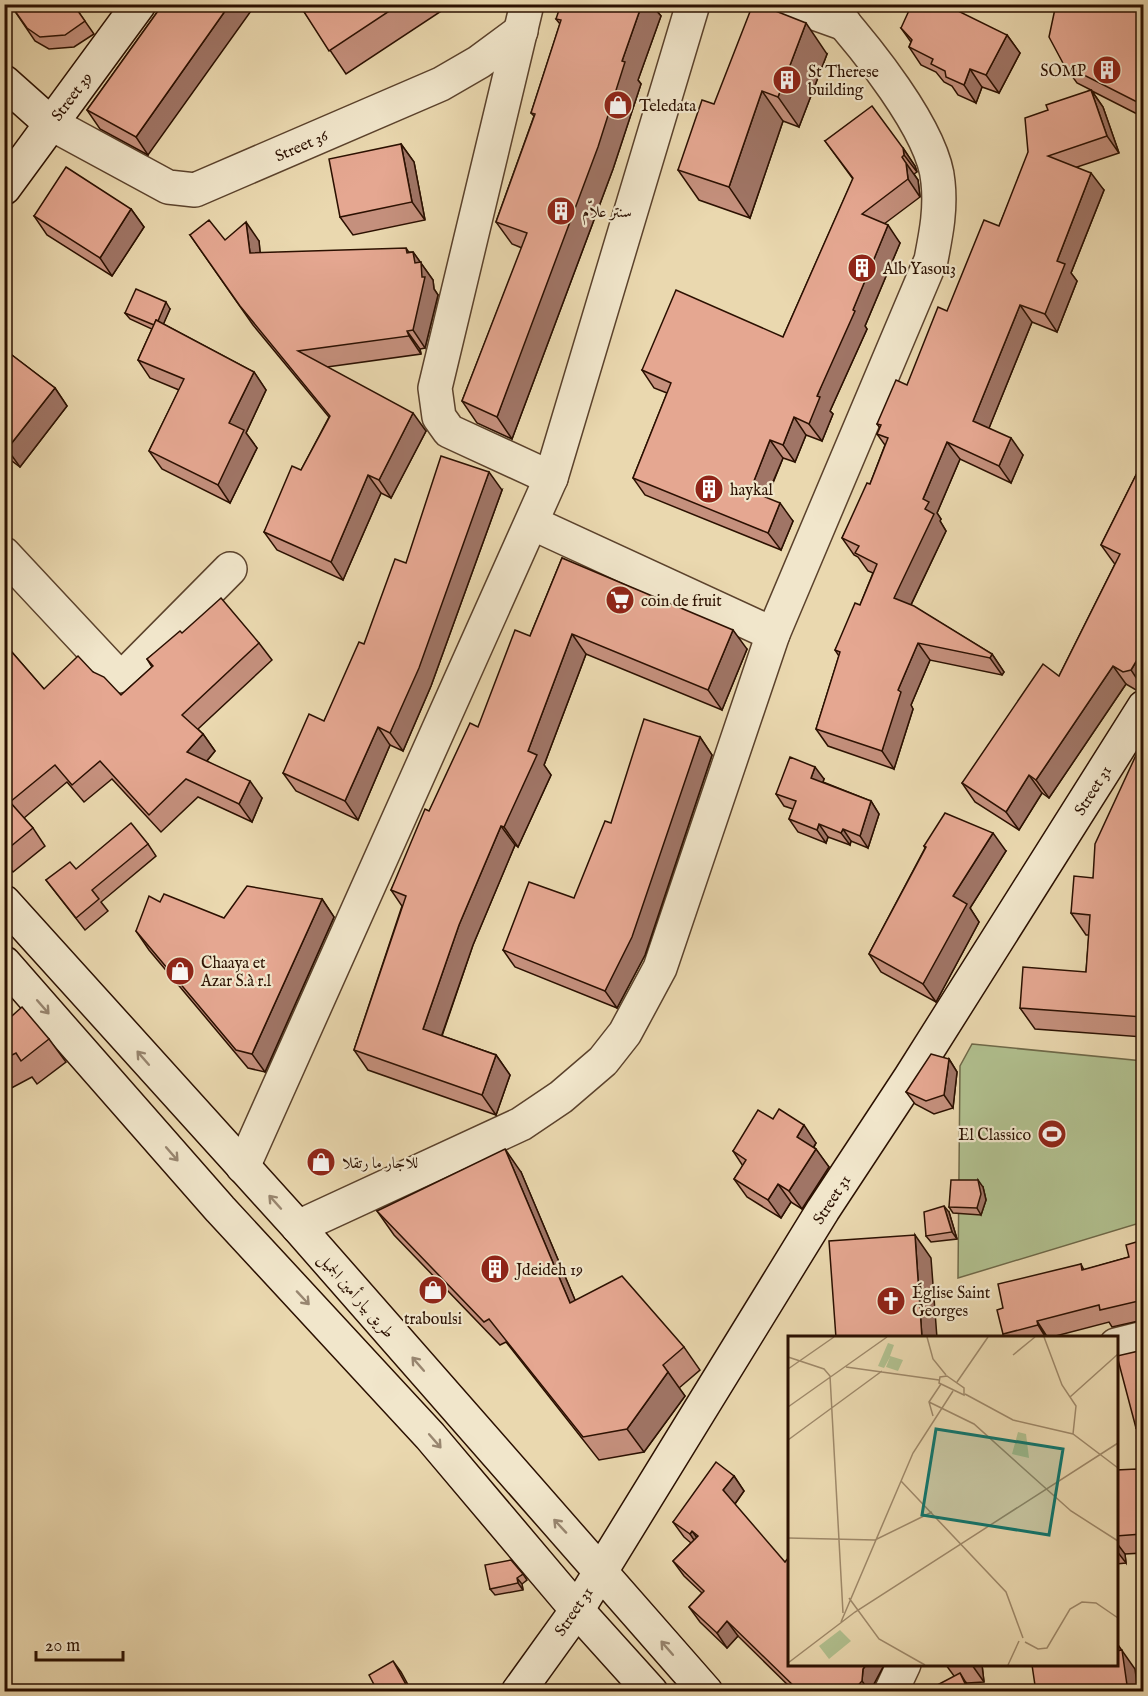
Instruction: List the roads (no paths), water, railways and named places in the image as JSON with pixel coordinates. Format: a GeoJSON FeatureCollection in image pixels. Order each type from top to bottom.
{"type":"FeatureCollection","features":[{"type":"Feature","properties":{"kind":"street","name":"Street 39"},"geometry":{"type":"LineString","coordinates":[[4,188],[140,4]]}},
{"type":"Feature","properties":{"kind":"street"},"geometry":{"type":"LineString","coordinates":[[243,1167],[551,478],[693,4]]}},
{"type":"Feature","properties":{"kind":"street"},"geometry":{"type":"LineString","coordinates":[[298,1227],[521,1124],[561,1097],[603,1061],[625,1033],[660,968],[773,634],[930,260],[939,217],[938,180],[919,123],[836,14],[789,4]]}},
{"type":"Feature","properties":{"kind":"street","name":"Street 36"},"geometry":{"type":"LineString","coordinates":[[4,82],[50,123],[168,187],[195,190],[441,84],[480,62],[524,18]]}},
{"type":"Feature","properties":{"kind":"street"},"geometry":{"type":"LineString","coordinates":[[524,18],[435,388],[439,417],[449,431],[551,478]]}},
{"type":"Feature","properties":{"kind":"street"},"geometry":{"type":"LineString","coordinates":[[532,523],[773,634]]}},
{"type":"Feature","properties":{"kind":"street"},"geometry":{"type":"LineString","coordinates":[[4,554],[118,676],[126,674],[230,569]]}},
{"type":"Feature","properties":{"kind":"street","name":"Street 31"},"geometry":{"type":"LineString","coordinates":[[518,1692],[577,1610],[600,1569],[632,1523],[817,1220],[910,1078],[1143,707]]}},
{"type":"Feature","properties":{"kind":"street","name":"طريق بيار أمين الجميل"},"geometry":{"type":"LineString","coordinates":[[4,902],[298,1227],[706,1692]]}},
{"type":"Feature","properties":{"kind":"street"},"geometry":{"type":"LineString","coordinates":[[4,963],[220,1209],[430,1436],[577,1610],[651,1692]]}},
{"type":"Feature","properties":{"kind":"street"},"geometry":{"type":"LineString","coordinates":[[1118,1344],[1143,1338]]}},
{"type":"Feature","properties":{"kind":"street"},"geometry":{"type":"LineString","coordinates":[[891,1692],[904,1666]]}},
{"type":"Feature","properties":{"kind":"place","name":"SOMP"},"geometry":{"type":"Point","coordinates":[1107,70]}},
{"type":"Feature","properties":{"kind":"place","name":"St Therese building"},"geometry":{"type":"Point","coordinates":[787,80]}},
{"type":"Feature","properties":{"kind":"place","name":"Teledata"},"geometry":{"type":"Point","coordinates":[618,105]}},
{"type":"Feature","properties":{"kind":"place","name":"سنتر علاّم"},"geometry":{"type":"Point","coordinates":[561,211]}},
{"type":"Feature","properties":{"kind":"place","name":"Alb Yasou3"},"geometry":{"type":"Point","coordinates":[862,268]}},
{"type":"Feature","properties":{"kind":"place","name":"haykal"},"geometry":{"type":"Point","coordinates":[709,489]}},
{"type":"Feature","properties":{"kind":"place","name":"coin de fruit"},"geometry":{"type":"Point","coordinates":[620,600]}},
{"type":"Feature","properties":{"kind":"place","name":"Chaaya et Azar S.à r.l"},"geometry":{"type":"Point","coordinates":[180,971]}},
{"type":"Feature","properties":{"kind":"place","name":"El Classico"},"geometry":{"type":"Point","coordinates":[1052,1134]}},
{"type":"Feature","properties":{"kind":"place","name":"للاجار ما رتقلا"},"geometry":{"type":"Point","coordinates":[321,1162]}},
{"type":"Feature","properties":{"kind":"place","name":"Jdeideh 19"},"geometry":{"type":"Point","coordinates":[495,1269]}},
{"type":"Feature","properties":{"kind":"place","name":"traboulsi"},"geometry":{"type":"Point","coordinates":[433,1290]}},
{"type":"Feature","properties":{"kind":"place","name":"Église Saint Georges"},"geometry":{"type":"Point","coordinates":[891,1301]}}]}
